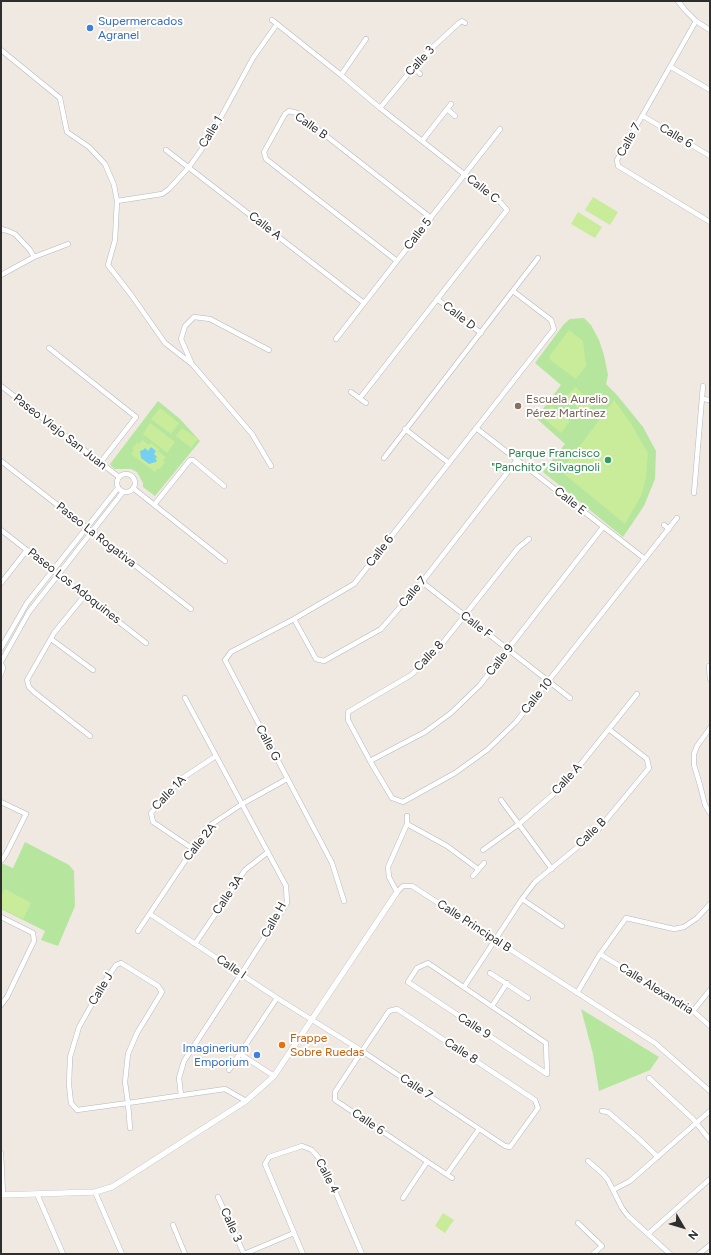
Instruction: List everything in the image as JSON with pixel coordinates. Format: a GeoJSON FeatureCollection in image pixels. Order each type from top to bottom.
{"type":"FeatureCollection","features":[{"type":"Feature","properties":{"kind":"street"},"geometry":{"type":"LineString","coordinates":[[678,1],[696,21],[710,30]]}},
{"type":"Feature","properties":{"kind":"street","name":"Calle C"},"geometry":{"type":"LineString","coordinates":[[272,20],[380,108],[501,202],[507,210],[360,398]]}},
{"type":"Feature","properties":{"kind":"street","name":"Calle 3"},"geometry":{"type":"LineString","coordinates":[[380,108],[421,58],[459,23],[462,21],[465,23]]}},
{"type":"Feature","properties":{"kind":"street","name":"Calle 7"},"geometry":{"type":"LineString","coordinates":[[696,21],[617,160],[618,166],[710,222]]}},
{"type":"Feature","properties":{"kind":"street","name":"Calle 1"},"geometry":{"type":"LineString","coordinates":[[117,201],[162,194],[169,189],[189,167],[209,138],[253,58],[277,24]]}},
{"type":"Feature","properties":{"kind":"street"},"geometry":{"type":"LineString","coordinates":[[341,75],[366,39]]}},
{"type":"Feature","properties":{"kind":"street"},"geometry":{"type":"LineString","coordinates":[[1,50],[60,98],[67,132],[89,147],[105,164],[114,185],[117,201],[115,240],[108,265],[165,343],[192,364],[252,434],[271,466]]}},
{"type":"Feature","properties":{"kind":"street"},"geometry":{"type":"LineString","coordinates":[[671,67],[710,90]]}},
{"type":"Feature","properties":{"kind":"street"},"geometry":{"type":"LineString","coordinates":[[413,68],[420,74]]}},
{"type":"Feature","properties":{"kind":"street"},"geometry":{"type":"LineString","coordinates":[[422,141],[451,104]]}},
{"type":"Feature","properties":{"kind":"street"},"geometry":{"type":"LineString","coordinates":[[447,109],[455,116]]}},
{"type":"Feature","properties":{"kind":"street","name":"Calle B"},"geometry":{"type":"LineString","coordinates":[[397,261],[266,159],[264,152],[285,114],[289,111],[297,113],[431,218]]}},
{"type":"Feature","properties":{"kind":"street","name":"Calle 6"},"geometry":{"type":"LineString","coordinates":[[643,116],[710,156]]}},
{"type":"Feature","properties":{"kind":"street","name":"Calle 5"},"geometry":{"type":"LineString","coordinates":[[336,339],[500,129]]}},
{"type":"Feature","properties":{"kind":"street","name":"Calle A"},"geometry":{"type":"LineString","coordinates":[[166,150],[364,303]]}},
{"type":"Feature","properties":{"kind":"street"},"geometry":{"type":"LineString","coordinates":[[1,229],[15,234],[30,250],[34,257]]}},
{"type":"Feature","properties":{"kind":"street"},"geometry":{"type":"LineString","coordinates":[[1,275],[13,267],[34,257],[68,244]]}},
{"type":"Feature","properties":{"kind":"street"},"geometry":{"type":"LineString","coordinates":[[384,458],[538,258]]}},
{"type":"Feature","properties":{"kind":"street","name":"Calle 6"},"geometry":{"type":"LineString","coordinates":[[294,618],[354,584],[554,329],[551,320],[513,291]]}},
{"type":"Feature","properties":{"kind":"street","name":"Calle D"},"geometry":{"type":"LineString","coordinates":[[437,299],[481,333]]}},
{"type":"Feature","properties":{"kind":"street"},"geometry":{"type":"LineString","coordinates":[[192,364],[181,339],[185,326],[194,317],[210,318],[270,350]]}},
{"type":"Feature","properties":{"kind":"street"},"geometry":{"type":"LineString","coordinates":[[49,348],[136,417],[100,463]]}},
{"type":"Feature","properties":{"kind":"street","name":"Paseo Viejo San Juan"},"geometry":{"type":"LineString","coordinates":[[1,386],[119,478]]}},
{"type":"Feature","properties":{"kind":"street"},"geometry":{"type":"LineString","coordinates":[[694,493],[703,386]]}},
{"type":"Feature","properties":{"kind":"street"},"geometry":{"type":"LineString","coordinates":[[351,392],[366,403]]}},
{"type":"Feature","properties":{"kind":"street"},"geometry":{"type":"LineString","coordinates":[[702,399],[710,400]]}},
{"type":"Feature","properties":{"kind":"street","name":"Calle E"},"geometry":{"type":"LineString","coordinates":[[476,428],[645,559]]}},
{"type":"Feature","properties":{"kind":"street"},"geometry":{"type":"LineString","coordinates":[[405,430],[449,463]]}},
{"type":"Feature","properties":{"kind":"street"},"geometry":{"type":"LineString","coordinates":[[154,505],[190,460],[193,460],[224,486]]}},
{"type":"Feature","properties":{"kind":"street","name":"Calle 7"},"geometry":{"type":"LineString","coordinates":[[294,618],[316,659],[324,661],[381,629],[422,582],[517,460]]}},
{"type":"Feature","properties":{"kind":"street","name":"Paseo La Rogativa"},"geometry":{"type":"LineString","coordinates":[[1,461],[191,609]]}},
{"type":"Feature","properties":{"kind":"street","name":"Paseo Viejo San Juan"},"geometry":{"type":"LineString","coordinates":[[118,488],[117,482],[119,478],[125,474],[131,476],[134,481],[133,488],[225,560]]}},
{"type":"Feature","properties":{"kind":"street"},"geometry":{"type":"LineString","coordinates":[[1,648],[27,603],[86,527],[118,488],[123,492]]}},
{"type":"Feature","properties":{"kind":"street"},"geometry":{"type":"LineString","coordinates":[[1,674],[3,668],[1,662],[29,612],[123,492],[129,491],[133,488]]}},
{"type":"Feature","properties":{"kind":"street","name":"Calle 10"},"geometry":{"type":"LineString","coordinates":[[370,761],[392,798],[403,802],[455,773],[487,750],[516,722],[549,682],[678,518]]}},
{"type":"Feature","properties":{"kind":"street"},"geometry":{"type":"LineString","coordinates":[[664,525],[669,529]]}},
{"type":"Feature","properties":{"kind":"street","name":"Calle 9"},"geometry":{"type":"LineString","coordinates":[[370,761],[424,732],[451,713],[480,685],[603,527]]}},
{"type":"Feature","properties":{"kind":"street","name":"Paseo Los Adoquines"},"geometry":{"type":"LineString","coordinates":[[1,530],[146,643]]}},
{"type":"Feature","properties":{"kind":"street","name":"Calle 8"},"geometry":{"type":"LineString","coordinates":[[370,761],[348,720],[348,712],[411,675],[434,654],[518,548],[529,539]]}},
{"type":"Feature","properties":{"kind":"street"},"geometry":{"type":"LineString","coordinates":[[1,583],[27,550]]}},
{"type":"Feature","properties":{"kind":"street","name":"Calle F"},"geometry":{"type":"LineString","coordinates":[[422,582],[570,698]]}},
{"type":"Feature","properties":{"kind":"street"},"geometry":{"type":"LineString","coordinates":[[85,595],[51,639],[27,680],[29,687],[90,736]]}},
{"type":"Feature","properties":{"kind":"street","name":"Calle G"},"geometry":{"type":"LineString","coordinates":[[294,618],[231,652],[225,660],[332,863],[344,901]]}},
{"type":"Feature","properties":{"kind":"street"},"geometry":{"type":"LineString","coordinates":[[51,639],[93,670]]}},
{"type":"Feature","properties":{"kind":"street"},"geometry":{"type":"LineString","coordinates":[[709,666],[710,679]]}},
{"type":"Feature","properties":{"kind":"street","name":"Calle A"},"geometry":{"type":"LineString","coordinates":[[484,850],[519,824],[564,785],[638,694]]}},
{"type":"Feature","properties":{"kind":"street","name":"Calle H"},"geometry":{"type":"LineString","coordinates":[[181,1095],[179,1078],[184,1061],[287,903],[286,886],[185,698]]}},
{"type":"Feature","properties":{"kind":"street"},"geometry":{"type":"LineString","coordinates":[[710,728],[694,754],[694,765],[705,805],[710,813]]}},
{"type":"Feature","properties":{"kind":"street","name":"Calle B"},"geometry":{"type":"LineString","coordinates":[[495,940],[535,882],[597,831],[649,768],[647,759],[610,730]]}},
{"type":"Feature","properties":{"kind":"street","name":"Calle 1A"},"geometry":{"type":"LineString","coordinates":[[193,849],[153,822],[151,813],[181,779],[216,756]]}},
{"type":"Feature","properties":{"kind":"street","name":"Calle 2A"},"geometry":{"type":"LineString","coordinates":[[138,931],[193,849],[212,824],[242,804],[287,779]]}},
{"type":"Feature","properties":{"kind":"street"},"geometry":{"type":"LineString","coordinates":[[501,800],[552,869]]}},
{"type":"Feature","properties":{"kind":"street"},"geometry":{"type":"LineString","coordinates":[[1,802],[26,814],[2,860]]}},
{"type":"Feature","properties":{"kind":"street"},"geometry":{"type":"LineString","coordinates":[[1,1153],[2,1195],[95,1192],[112,1187],[246,1101],[274,1076],[397,892],[389,877],[388,866],[407,824],[407,816]]}},
{"type":"Feature","properties":{"kind":"street"},"geometry":{"type":"LineString","coordinates":[[407,824],[447,846],[478,869]]}},
{"type":"Feature","properties":{"kind":"street","name":"Calle 3A"},"geometry":{"type":"LineString","coordinates":[[196,944],[245,870],[268,852]]}},
{"type":"Feature","properties":{"kind":"street"},"geometry":{"type":"LineString","coordinates":[[473,876],[484,863]]}},
{"type":"Feature","properties":{"kind":"street","name":"Calle Principal B"},"geometry":{"type":"LineString","coordinates":[[397,892],[403,886],[412,886],[655,1043],[710,1091]]}},
{"type":"Feature","properties":{"kind":"street"},"geometry":{"type":"LineString","coordinates":[[522,899],[562,926]]}},
{"type":"Feature","properties":{"kind":"street"},"geometry":{"type":"LineString","coordinates":[[577,992],[600,954],[626,918],[674,929],[684,926],[697,918],[710,904]]}},
{"type":"Feature","properties":{"kind":"street","name":"Calle I"},"geometry":{"type":"LineString","coordinates":[[150,914],[312,1020]]}},
{"type":"Feature","properties":{"kind":"street"},"geometry":{"type":"LineString","coordinates":[[1,917],[33,933],[34,941],[7,997],[1,1005]]}},
{"type":"Feature","properties":{"kind":"street"},"geometry":{"type":"LineString","coordinates":[[464,987],[495,940]]}},
{"type":"Feature","properties":{"kind":"street","name":"Calle Alexandria"},"geometry":{"type":"LineString","coordinates":[[600,954],[693,1011],[710,1026]]}},
{"type":"Feature","properties":{"kind":"street","name":"Calle J"},"geometry":{"type":"LineString","coordinates":[[130,1128],[128,1103],[125,1082],[128,1054],[137,1033],[162,992],[158,986],[121,963],[116,965],[105,981],[79,1026],[70,1057],[69,1085],[71,1103],[78,1110],[128,1103],[181,1095],[225,1089],[246,1101]]}},
{"type":"Feature","properties":{"kind":"street","name":"Calle 9"},"geometry":{"type":"LineString","coordinates":[[428,963],[492,1006],[546,1044],[547,1074],[408,982],[417,968],[428,963]]}},
{"type":"Feature","properties":{"kind":"street"},"geometry":{"type":"LineString","coordinates":[[490,973],[528,998]]}},
{"type":"Feature","properties":{"kind":"street"},"geometry":{"type":"LineString","coordinates":[[492,1006],[506,983]]}},
{"type":"Feature","properties":{"kind":"street"},"geometry":{"type":"LineString","coordinates":[[693,1011],[710,990]]}},
{"type":"Feature","properties":{"kind":"street"},"geometry":{"type":"LineString","coordinates":[[230,1070],[277,998]]}},
{"type":"Feature","properties":{"kind":"street","name":"Calle 8"},"geometry":{"type":"LineString","coordinates":[[362,1051],[389,1011],[397,1009],[536,1100],[538,1108],[517,1138]]}},
{"type":"Feature","properties":{"kind":"street","name":"Calle 7"},"geometry":{"type":"LineString","coordinates":[[312,1020],[362,1051],[505,1146],[510,1147],[517,1138]]}},
{"type":"Feature","properties":{"kind":"street","name":"Calle 6"},"geometry":{"type":"LineString","coordinates":[[362,1051],[335,1092],[335,1100],[452,1178]]}},
{"type":"Feature","properties":{"kind":"street"},"geometry":{"type":"LineString","coordinates":[[240,1054],[274,1076]]}},
{"type":"Feature","properties":{"kind":"street"},"geometry":{"type":"LineString","coordinates":[[649,1078],[696,1123],[710,1140]]}},
{"type":"Feature","properties":{"kind":"street"},"geometry":{"type":"LineString","coordinates":[[602,1111],[608,1112],[658,1157]]}},
{"type":"Feature","properties":{"kind":"street"},"geometry":{"type":"LineString","coordinates":[[613,1190],[630,1181],[710,1111]]}},
{"type":"Feature","properties":{"kind":"street"},"geometry":{"type":"LineString","coordinates":[[447,1174],[478,1129]]}},
{"type":"Feature","properties":{"kind":"street","name":"Calle 4"},"geometry":{"type":"LineString","coordinates":[[303,1254],[265,1164],[269,1157],[302,1146],[312,1150],[323,1163],[362,1254]]}},
{"type":"Feature","properties":{"kind":"street"},"geometry":{"type":"LineString","coordinates":[[588,1161],[603,1174],[628,1216],[670,1254]]}},
{"type":"Feature","properties":{"kind":"street"},"geometry":{"type":"LineString","coordinates":[[403,1198],[427,1162]]}},
{"type":"Feature","properties":{"kind":"street"},"geometry":{"type":"LineString","coordinates":[[648,1234],[710,1178]]}},
{"type":"Feature","properties":{"kind":"street"},"geometry":{"type":"LineString","coordinates":[[95,1192],[122,1254]]}},
{"type":"Feature","properties":{"kind":"street"},"geometry":{"type":"LineString","coordinates":[[37,1194],[63,1254]]}},
{"type":"Feature","properties":{"kind":"street","name":"Calle 3"},"geometry":{"type":"LineString","coordinates":[[218,1197],[244,1254]]}},
{"type":"Feature","properties":{"kind":"street"},"geometry":{"type":"LineString","coordinates":[[578,1223],[602,1246],[593,1254]]}},
{"type":"Feature","properties":{"kind":"street"},"geometry":{"type":"LineString","coordinates":[[173,1225],[185,1254]]}},
{"type":"Feature","properties":{"kind":"street"},"geometry":{"type":"LineString","coordinates":[[244,1254],[294,1233]]}},
{"type":"Feature","properties":{"kind":"street"},"geometry":{"type":"LineString","coordinates":[[699,1254],[710,1245]]}},
{"type":"Feature","properties":{"kind":"green space"},"geometry":{"type":"Polygon","coordinates":[[[593,197],[618,212],[610,225],[585,210],[593,197]]]}},
{"type":"Feature","properties":{"kind":"green space"},"geometry":{"type":"Polygon","coordinates":[[[578,212],[602,227],[595,238],[571,224],[578,212]]]}},
{"type":"Feature","properties":{"kind":"green space"},"geometry":{"type":"Polygon","coordinates":[[[584,318],[591,325],[599,340],[604,355],[608,375],[606,384],[643,427],[656,451],[655,479],[644,506],[623,537],[543,472],[565,444],[536,418],[561,385],[535,363],[564,324],[570,319],[584,318]]]}},
{"type":"Feature","properties":{"kind":"green space"},"geometry":{"type":"Polygon","coordinates":[[[569,330],[583,341],[586,366],[576,379],[550,360],[550,355],[569,330]]]}},
{"type":"Feature","properties":{"kind":"green space"},"geometry":{"type":"Polygon","coordinates":[[[576,387],[593,405],[584,414],[566,396],[576,387]]]}},
{"type":"Feature","properties":{"kind":"green space","name":"Parque Francisco \"Panchito\" Silvagnoli"},"geometry":{"type":"Polygon","coordinates":[[[614,400],[630,422],[648,453],[646,478],[641,496],[625,524],[564,474],[564,467],[614,400]]]}},
{"type":"Feature","properties":{"kind":"green space"},"geometry":{"type":"Polygon","coordinates":[[[158,401],[180,419],[200,441],[155,496],[143,487],[143,483],[137,472],[131,469],[115,469],[110,464],[158,401]]]}},
{"type":"Feature","properties":{"kind":"green space"},"geometry":{"type":"Polygon","coordinates":[[[551,406],[570,421],[561,433],[542,417],[551,406]]]}},
{"type":"Feature","properties":{"kind":"green space"},"geometry":{"type":"Polygon","coordinates":[[[160,408],[179,423],[171,434],[151,419],[160,408]]]}},
{"type":"Feature","properties":{"kind":"green space"},"geometry":{"type":"Polygon","coordinates":[[[150,423],[175,442],[167,453],[143,434],[150,423]]]}},
{"type":"Feature","properties":{"kind":"green space"},"geometry":{"type":"Polygon","coordinates":[[[182,428],[198,439],[191,448],[176,436],[182,428]]]}},
{"type":"Feature","properties":{"kind":"green space"},"geometry":{"type":"Polygon","coordinates":[[[142,440],[149,445],[151,443],[166,457],[163,460],[165,462],[160,469],[158,468],[155,472],[131,454],[134,451],[132,449],[142,440]]]}},
{"type":"Feature","properties":{"kind":"green space"},"geometry":{"type":"Polygon","coordinates":[[[25,842],[69,865],[74,871],[75,906],[58,946],[41,940],[45,931],[1,909],[1,863],[13,868],[25,842]]]}},
{"type":"Feature","properties":{"kind":"green space"},"geometry":{"type":"Polygon","coordinates":[[[5,889],[31,903],[23,919],[1,908],[1,896],[5,889]]]}},
{"type":"Feature","properties":{"kind":"green space"},"geometry":{"type":"Polygon","coordinates":[[[581,1009],[659,1057],[650,1070],[599,1091],[593,1054],[581,1009]]]}},
{"type":"Feature","properties":{"kind":"green space"},"geometry":{"type":"Polygon","coordinates":[[[443,1213],[454,1220],[445,1233],[435,1226],[443,1213]]]}},
{"type":"Feature","properties":{"kind":"water"},"geometry":{"type":"Polygon","coordinates":[[[151,447],[156,451],[154,454],[157,457],[155,459],[157,460],[156,462],[149,464],[141,458],[140,451],[145,448],[148,451],[151,447]]]}},
{"type":"Feature","properties":{"kind":"place","name":"Supermercados Agranel"},"geometry":{"type":"Point","coordinates":[90,28]}},
{"type":"Feature","properties":{"kind":"place","name":"Escuela Aurelio Pérez Martínez"},"geometry":{"type":"Point","coordinates":[518,406]}},
{"type":"Feature","properties":{"kind":"place","name":"Parque Francisco \"Panchito\" Silvagnoli"},"geometry":{"type":"Point","coordinates":[608,460]}},
{"type":"Feature","properties":{"kind":"place","name":"Frappe Sobre Ruedas"},"geometry":{"type":"Point","coordinates":[282,1045]}},
{"type":"Feature","properties":{"kind":"place","name":"Imaginerium Emporium"},"geometry":{"type":"Point","coordinates":[257,1055]}}]}
